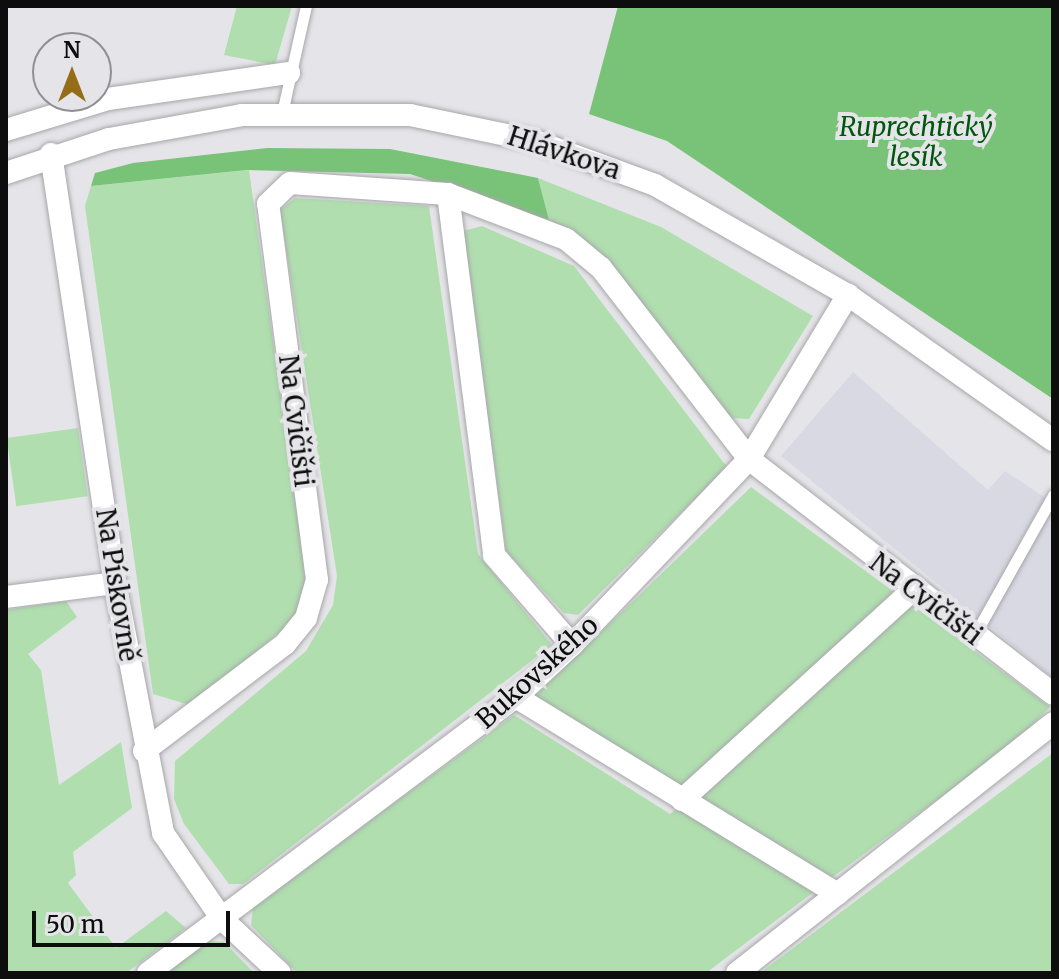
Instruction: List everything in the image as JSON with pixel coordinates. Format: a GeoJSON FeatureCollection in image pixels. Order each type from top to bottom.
{"type":"FeatureCollection","features":[{"type":"Feature","properties":{"kind":"street"},"geometry":{"type":"LineString","coordinates":[[6,130],[108,99],[289,73]]}},
{"type":"Feature","properties":{"kind":"street","name":"Hlávkova"},"geometry":{"type":"LineString","coordinates":[[6,173],[51,154],[135,132],[282,113],[410,115],[535,141],[655,185],[848,295],[1053,440]]}},
{"type":"Feature","properties":{"kind":"street","name":"Na Pískovně"},"geometry":{"type":"LineString","coordinates":[[51,154],[115,583],[144,751],[163,833],[222,919],[280,973]]}},
{"type":"Feature","properties":{"kind":"street","name":"Na Cvičišti"},"geometry":{"type":"LineString","coordinates":[[144,751],[285,644],[306,618],[317,580],[271,194],[290,183],[327,181],[448,194],[566,239],[592,260],[749,459],[912,591],[1052,690]]}},
{"type":"Feature","properties":{"kind":"street"},"geometry":{"type":"LineString","coordinates":[[448,194],[494,555],[572,645]]}},
{"type":"Feature","properties":{"kind":"street","name":"Bukovského"},"geometry":{"type":"LineString","coordinates":[[148,973],[516,697],[572,645],[749,459],[848,295]]}},
{"type":"Feature","properties":{"kind":"street"},"geometry":{"type":"LineString","coordinates":[[6,597],[115,583]]}},
{"type":"Feature","properties":{"kind":"street"},"geometry":{"type":"LineString","coordinates":[[682,800],[912,591]]}},
{"type":"Feature","properties":{"kind":"street"},"geometry":{"type":"LineString","coordinates":[[516,697],[837,894]]}},
{"type":"Feature","properties":{"kind":"street"},"geometry":{"type":"LineString","coordinates":[[737,973],[1053,723]]}},
{"type":"Feature","properties":{"kind":"lane"},"geometry":{"type":"LineString","coordinates":[[282,113],[306,6]]}},
{"type":"Feature","properties":{"kind":"lane"},"geometry":{"type":"LineString","coordinates":[[974,636],[1053,495]]}},
{"type":"Feature","properties":{"kind":"shaded area"},"geometry":{"type":"Polygon","coordinates":[[[853,372],[988,490],[1005,471],[1053,503],[1053,678],[781,456],[853,372]]]}},
{"type":"Feature","properties":{"kind":"green space"},"geometry":{"type":"Polygon","coordinates":[[[237,6],[292,6],[275,65],[224,55],[237,6]]]}},
{"type":"Feature","properties":{"kind":"green space","name":"Ruprechtický lesík"},"geometry":{"type":"Polygon","coordinates":[[[618,6],[1053,6],[1053,399],[667,141],[589,114],[618,6]]]}},
{"type":"Feature","properties":{"kind":"green space"},"geometry":{"type":"Polygon","coordinates":[[[267,148],[390,149],[538,178],[549,220],[410,174],[247,170],[91,186],[95,173],[133,163],[267,148]]]}},
{"type":"Feature","properties":{"kind":"green space"},"geometry":{"type":"Polygon","coordinates":[[[249,170],[309,598],[297,617],[193,706],[153,694],[85,206],[91,186],[249,170]]]}},
{"type":"Feature","properties":{"kind":"green space"},"geometry":{"type":"Polygon","coordinates":[[[538,178],[661,227],[813,316],[749,419],[729,418],[583,239],[549,220],[538,178]]]}},
{"type":"Feature","properties":{"kind":"green space"},"geometry":{"type":"Polygon","coordinates":[[[295,198],[429,206],[478,554],[552,645],[243,884],[229,884],[184,824],[174,799],[175,761],[306,651],[333,605],[337,576],[280,210],[295,198]]]}},
{"type":"Feature","properties":{"kind":"green space"},"geometry":{"type":"Polygon","coordinates":[[[482,226],[574,266],[727,467],[578,615],[564,613],[506,551],[463,231],[482,226]]]}},
{"type":"Feature","properties":{"kind":"green space"},"geometry":{"type":"Polygon","coordinates":[[[78,428],[88,496],[16,506],[7,438],[78,428]]]}},
{"type":"Feature","properties":{"kind":"green space"},"geometry":{"type":"Polygon","coordinates":[[[751,487],[894,592],[678,793],[532,699],[751,487]]]}},
{"type":"Feature","properties":{"kind":"green space"},"geometry":{"type":"Polygon","coordinates":[[[66,601],[77,617],[28,654],[41,670],[59,785],[121,742],[132,808],[73,852],[76,875],[68,883],[116,948],[166,911],[186,928],[126,973],[6,973],[6,610],[66,601]]]}},
{"type":"Feature","properties":{"kind":"green space"},"geometry":{"type":"Polygon","coordinates":[[[912,605],[1050,707],[1014,743],[826,882],[691,801],[912,605]]]}},
{"type":"Feature","properties":{"kind":"green space"},"geometry":{"type":"Polygon","coordinates":[[[514,715],[670,814],[680,806],[819,888],[706,973],[297,973],[251,925],[253,907],[514,715]]]}},
{"type":"Feature","properties":{"kind":"green space"},"geometry":{"type":"Polygon","coordinates":[[[1053,753],[1053,973],[760,973],[1006,788],[1053,753]]]}},
{"type":"Feature","properties":{"kind":"green space"},"geometry":{"type":"Polygon","coordinates":[[[209,941],[224,942],[254,973],[165,973],[209,941]]]}}]}
